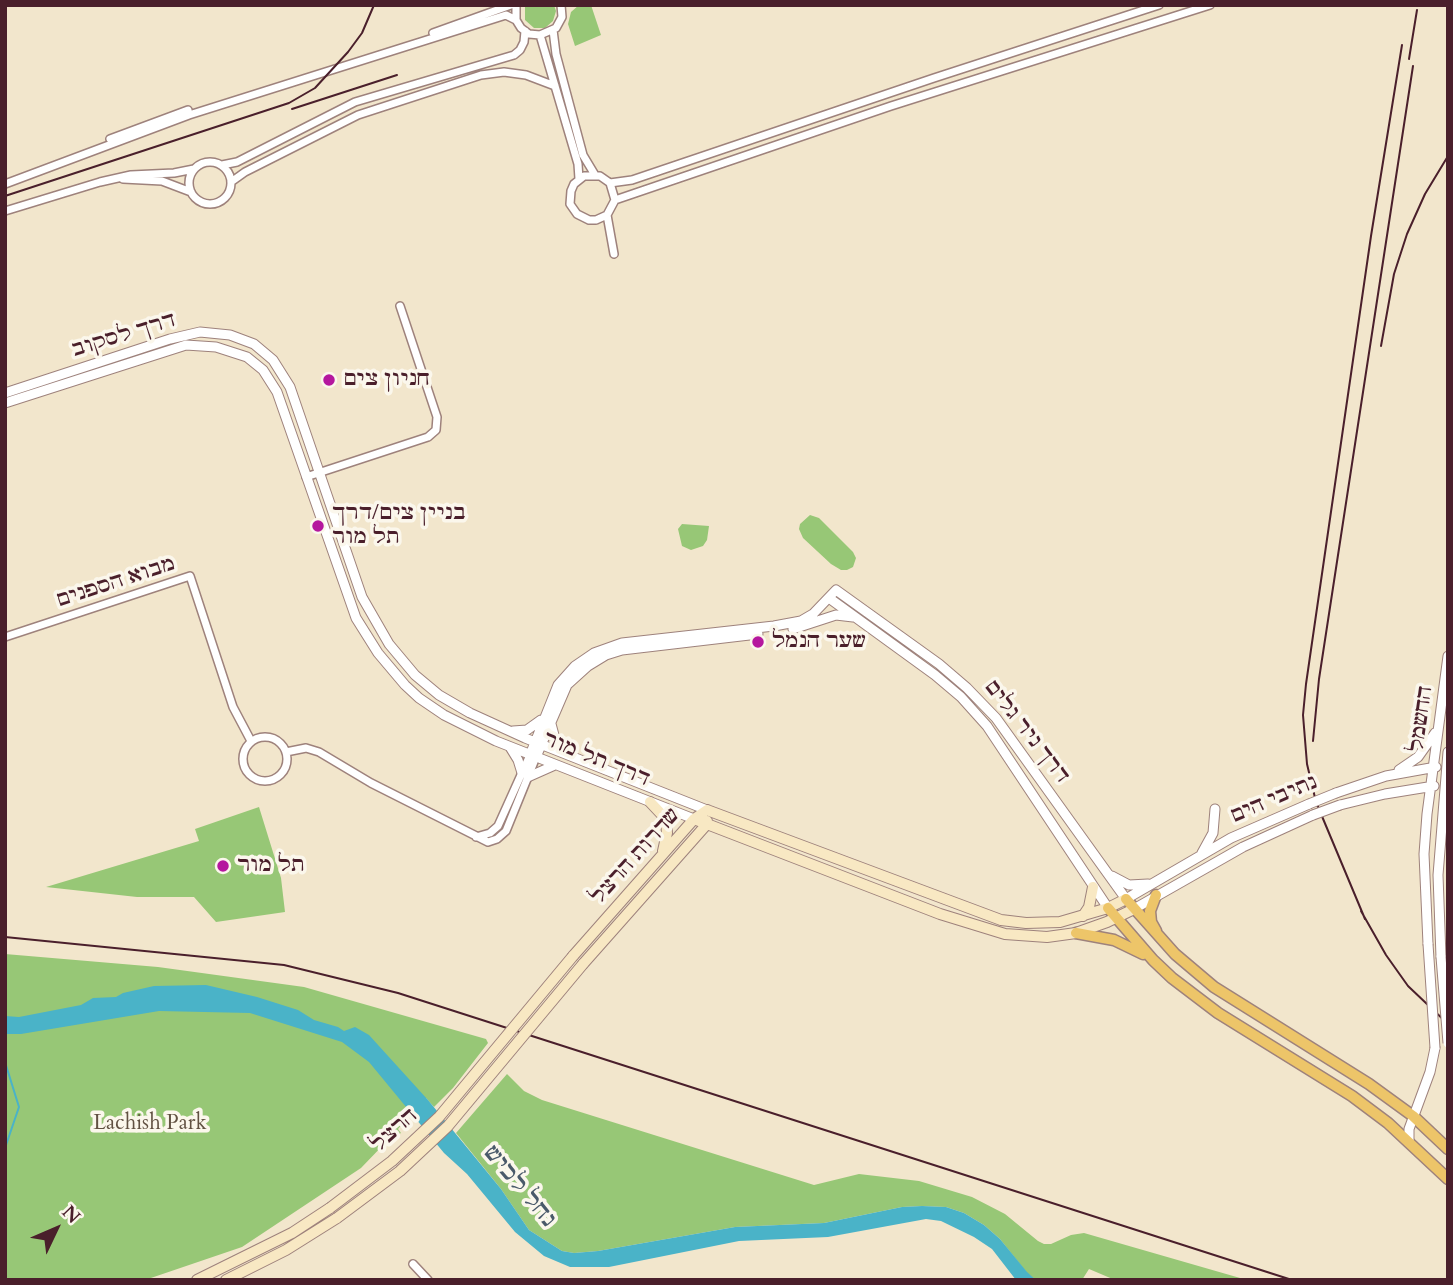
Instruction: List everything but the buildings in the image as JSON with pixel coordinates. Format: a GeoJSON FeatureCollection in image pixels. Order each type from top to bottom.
{"type":"FeatureCollection","features":[{"type":"Feature","properties":{"kind":"highway"},"geometry":{"type":"LineString","coordinates":[[1156,895],[1150,911],[1151,922],[1161,939]]}},
{"type":"Feature","properties":{"kind":"highway"},"geometry":{"type":"LineString","coordinates":[[1126,899],[1175,954],[1214,987],[1342,1066],[1413,1116],[1448,1149]]}},
{"type":"Feature","properties":{"kind":"highway"},"geometry":{"type":"LineString","coordinates":[[1108,908],[1172,978],[1218,1013],[1328,1080],[1388,1123],[1448,1179]]}},
{"type":"Feature","properties":{"kind":"highway"},"geometry":{"type":"LineString","coordinates":[[1076,933],[1114,940],[1153,960]]}},
{"type":"Feature","properties":{"kind":"main road"},"geometry":{"type":"LineString","coordinates":[[650,802],[666,819],[667,834],[662,856]]}},
{"type":"Feature","properties":{"kind":"main road","name":"שדרות הרצל"},"geometry":{"type":"LineString","coordinates":[[573,956],[694,819],[707,810]]}},
{"type":"Feature","properties":{"kind":"main road","name":"שדרות הרצל"},"geometry":{"type":"LineString","coordinates":[[583,964],[707,824],[707,810]]}},
{"type":"Feature","properties":{"kind":"main road","name":"דרך תל מור"},"geometry":{"type":"LineString","coordinates":[[707,810],[992,918],[1045,923],[1081,917],[1126,899]]}},
{"type":"Feature","properties":{"kind":"main road","name":"דרך תל מור"},"geometry":{"type":"LineString","coordinates":[[694,819],[985,929],[1025,936],[1076,933],[1134,909]]}},
{"type":"Feature","properties":{"kind":"main road"},"geometry":{"type":"LineString","coordinates":[[1081,917],[1089,907],[1093,887]]}},
{"type":"Feature","properties":{"kind":"main road","name":"הרצל"},"geometry":{"type":"LineString","coordinates":[[197,1280],[262,1249],[330,1208],[377,1173],[439,1117],[573,956]]}},
{"type":"Feature","properties":{"kind":"main road","name":"הרצל"},"geometry":{"type":"LineString","coordinates":[[226,1280],[286,1250],[337,1218],[400,1171],[448,1126],[583,964]]}},
{"type":"Feature","properties":{"kind":"street"},"geometry":{"type":"LineString","coordinates":[[5,182],[188,110],[309,74],[513,5],[516,20]]}},
{"type":"Feature","properties":{"kind":"street"},"geometry":{"type":"LineString","coordinates":[[5,182],[190,114],[506,15],[516,20],[525,31],[540,35],[553,30],[562,17],[561,5]]}},
{"type":"Feature","properties":{"kind":"street"},"geometry":{"type":"LineString","coordinates":[[553,30],[556,54],[583,155],[595,175],[610,183],[632,180],[1159,5]]}},
{"type":"Feature","properties":{"kind":"street"},"geometry":{"type":"LineString","coordinates":[[615,200],[891,106],[1210,5]]}},
{"type":"Feature","properties":{"kind":"street"},"geometry":{"type":"LineString","coordinates":[[5,211],[112,179],[131,175],[174,173],[194,169],[206,162],[222,166],[237,162],[355,102],[514,54],[524,43],[525,31]]}},
{"type":"Feature","properties":{"kind":"street"},"geometry":{"type":"LineString","coordinates":[[540,35],[578,164],[579,179],[569,198],[573,209],[589,220],[607,215],[615,200],[610,183]]}},
{"type":"Feature","properties":{"kind":"street"},"geometry":{"type":"LineString","coordinates":[[112,179],[162,181],[191,192],[201,202],[214,203],[226,196],[231,182],[245,172],[358,115],[481,75],[504,72],[526,75],[555,86]]}},
{"type":"Feature","properties":{"kind":"street"},"geometry":{"type":"LineString","coordinates":[[222,166],[231,182]]}},
{"type":"Feature","properties":{"kind":"street"},"geometry":{"type":"LineString","coordinates":[[191,192],[189,180],[194,169]]}},
{"type":"Feature","properties":{"kind":"street"},"geometry":{"type":"LineString","coordinates":[[579,179],[595,175]]}},
{"type":"Feature","properties":{"kind":"street"},"geometry":{"type":"LineString","coordinates":[[607,215],[614,254]]}},
{"type":"Feature","properties":{"kind":"street"},"geometry":{"type":"LineString","coordinates":[[306,477],[428,437],[436,430],[437,417],[400,306]]}},
{"type":"Feature","properties":{"kind":"street","name":"דרך לסקוב"},"geometry":{"type":"LineString","coordinates":[[5,393],[170,339],[200,332],[230,335],[254,344]]}},
{"type":"Feature","properties":{"kind":"street","name":"דרך תל מור"},"geometry":{"type":"LineString","coordinates":[[254,344],[273,360],[290,387],[362,597],[375,623],[389,644],[428,687],[461,708],[510,731],[707,810]]}},
{"type":"Feature","properties":{"kind":"street","name":"דרך לסקוב"},"geometry":{"type":"LineString","coordinates":[[5,403],[186,345],[216,347],[247,356]]}},
{"type":"Feature","properties":{"kind":"street","name":"דרך תל מור"},"geometry":{"type":"LineString","coordinates":[[247,356],[268,376],[277,392],[349,603],[378,653],[419,698],[464,726],[510,747],[694,819]]}},
{"type":"Feature","properties":{"kind":"street","name":"מבוא הספנים"},"geometry":{"type":"LineString","coordinates":[[5,637],[190,576],[236,717],[251,741]]}},
{"type":"Feature","properties":{"kind":"street","name":"דרך ניר גלים"},"geometry":{"type":"LineString","coordinates":[[1108,908],[987,726],[961,697],[935,674],[832,601],[840,592],[939,664],[996,718],[1126,899]]}},
{"type":"Feature","properties":{"kind":"street"},"geometry":{"type":"LineString","coordinates":[[817,621],[832,601]]}},
{"type":"Feature","properties":{"kind":"street"},"geometry":{"type":"LineString","coordinates":[[286,752],[306,748],[318,752],[370,783],[475,837],[491,833],[498,826],[525,775],[558,685],[587,658],[622,643],[801,621],[832,601]]}},
{"type":"Feature","properties":{"kind":"street"},"geometry":{"type":"LineString","coordinates":[[510,731],[527,730],[548,718],[567,685],[588,666],[615,651],[787,630],[836,615],[855,617]]}},
{"type":"Feature","properties":{"kind":"street","name":"החשמל"},"geometry":{"type":"LineString","coordinates":[[1409,1141],[1413,1116],[1430,1072],[1435,1048],[1424,853],[1430,786],[1448,656]]}},
{"type":"Feature","properties":{"kind":"street"},"geometry":{"type":"LineString","coordinates":[[548,718],[555,739],[572,757]]}},
{"type":"Feature","properties":{"kind":"street"},"geometry":{"type":"LineString","coordinates":[[1394,774],[1418,757],[1438,729]]}},
{"type":"Feature","properties":{"kind":"street"},"geometry":{"type":"LineString","coordinates":[[272,738],[278,741],[286,752],[283,772],[272,780],[260,780],[250,775],[244,765],[244,752],[251,741],[272,738]]}},
{"type":"Feature","properties":{"kind":"street"},"geometry":{"type":"LineString","coordinates":[[510,747],[525,775]]}},
{"type":"Feature","properties":{"kind":"street","name":"החשמל"},"geometry":{"type":"LineString","coordinates":[[1440,834],[1448,752]]}},
{"type":"Feature","properties":{"kind":"street"},"geometry":{"type":"LineString","coordinates":[[525,775],[556,765]]}},
{"type":"Feature","properties":{"kind":"street","name":"נתיבי הים"},"geometry":{"type":"LineString","coordinates":[[1126,899],[1201,854],[1254,827],[1309,804],[1394,774],[1447,765]]}},
{"type":"Feature","properties":{"kind":"street","name":"נתיבי הים"},"geometry":{"type":"LineString","coordinates":[[1134,909],[1243,847],[1313,815],[1385,794],[1446,785]]}},
{"type":"Feature","properties":{"kind":"street"},"geometry":{"type":"LineString","coordinates":[[1201,854],[1213,833],[1215,809]]}},
{"type":"Feature","properties":{"kind":"street"},"geometry":{"type":"LineString","coordinates":[[1448,809],[1440,834],[1438,875],[1448,1043]]}},
{"type":"Feature","properties":{"kind":"street"},"geometry":{"type":"LineString","coordinates":[[1107,873],[1129,885],[1142,886],[1157,881]]}},
{"type":"Feature","properties":{"kind":"street"},"geometry":{"type":"LineString","coordinates":[[413,1264],[428,1280]]}},
{"type":"Feature","properties":{"kind":"green space"},"geometry":{"type":"Polygon","coordinates":[[[525,5],[554,5],[556,11],[553,21],[545,28],[534,28],[525,20],[525,5]]]}},
{"type":"Feature","properties":{"kind":"green space"},"geometry":{"type":"Polygon","coordinates":[[[579,5],[591,5],[601,35],[575,46],[568,24],[571,12],[579,5]]]}},
{"type":"Feature","properties":{"kind":"green space"},"geometry":{"type":"Polygon","coordinates":[[[810,515],[819,518],[853,552],[856,558],[853,567],[841,570],[803,538],[800,524],[810,515]]]}},
{"type":"Feature","properties":{"kind":"green space"},"geometry":{"type":"Polygon","coordinates":[[[682,524],[709,526],[707,540],[703,546],[691,550],[682,546],[678,529],[682,524]]]}},
{"type":"Feature","properties":{"kind":"green space"},"geometry":{"type":"Polygon","coordinates":[[[259,807],[281,878],[285,912],[216,922],[194,897],[137,897],[46,887],[199,841],[195,829],[259,807]]]}},
{"type":"Feature","properties":{"kind":"green space","name":"Lachish Park"},"geometry":{"type":"Polygon","coordinates":[[[5,954],[158,967],[304,987],[486,1039],[488,1043],[453,1088],[434,1107],[426,1098],[398,1129],[401,1133],[388,1140],[361,1168],[242,1247],[145,1280],[5,1280],[5,954]]]}},
{"type":"Feature","properties":{"kind":"green space"},"geometry":{"type":"Polygon","coordinates":[[[507,1074],[524,1091],[542,1100],[814,1185],[859,1174],[919,1181],[972,1197],[1005,1214],[1044,1244],[1084,1233],[1247,1280],[1115,1280],[1089,1269],[1082,1280],[1036,1280],[984,1225],[964,1213],[946,1207],[902,1207],[824,1223],[735,1227],[598,1251],[562,1251],[529,1230],[501,1189],[456,1133],[507,1074]]]}},
{"type":"Feature","properties":{"kind":"water"},"geometry":{"type":"Polygon","coordinates":[[[206,985],[298,1010],[314,1020],[344,1031],[355,1027],[369,1035],[428,1100],[501,1189],[529,1230],[562,1251],[598,1251],[735,1227],[824,1223],[902,1207],[946,1207],[964,1213],[984,1225],[1036,1280],[1016,1280],[992,1249],[941,1221],[926,1219],[828,1237],[739,1241],[609,1267],[570,1267],[544,1256],[515,1232],[467,1174],[444,1153],[369,1062],[342,1042],[250,1013],[159,1011],[21,1034],[5,1034],[5,1016],[19,1017],[81,1005],[93,998],[116,997],[154,986],[206,985]]]}},
{"type":"Feature","properties":{"kind":"waterway"},"geometry":{"type":"LineString","coordinates":[[5,1062],[19,1107],[5,1148]]}},
{"type":"Feature","properties":{"kind":"railway"},"geometry":{"type":"LineString","coordinates":[[5,196],[289,103],[315,88],[348,52],[362,33],[374,5]]}},
{"type":"Feature","properties":{"kind":"railway"},"geometry":{"type":"LineString","coordinates":[[1409,59],[1417,10]]}},
{"type":"Feature","properties":{"kind":"railway"},"geometry":{"type":"LineString","coordinates":[[1365,919],[1316,802],[1307,764],[1303,715],[1371,236],[1402,45]]}},
{"type":"Feature","properties":{"kind":"railway"},"geometry":{"type":"LineString","coordinates":[[1313,741],[1319,679],[1413,66]]}},
{"type":"Feature","properties":{"kind":"railway"},"geometry":{"type":"LineString","coordinates":[[292,109],[397,75]]}},
{"type":"Feature","properties":{"kind":"railway"},"geometry":{"type":"LineString","coordinates":[[1381,346],[1394,274],[1407,234],[1425,194],[1448,156]]}},
{"type":"Feature","properties":{"kind":"railway"},"geometry":{"type":"LineString","coordinates":[[1361,911],[1386,955],[1408,986],[1448,1024]]}},
{"type":"Feature","properties":{"kind":"railway"},"geometry":{"type":"LineString","coordinates":[[5,937],[284,965],[398,993],[1292,1280]]}},
{"type":"Feature","properties":{"kind":"place","name":"חניון צים"},"geometry":{"type":"Point","coordinates":[329,380]}},
{"type":"Feature","properties":{"kind":"place","name":"בניין צים/דרך תל מור"},"geometry":{"type":"Point","coordinates":[318,526]}},
{"type":"Feature","properties":{"kind":"place","name":"שער הנמל"},"geometry":{"type":"Point","coordinates":[758,642]}},
{"type":"Feature","properties":{"kind":"place","name":"תל מור"},"geometry":{"type":"Point","coordinates":[223,866]}},
{"type":"Feature","properties":{"kind":"water label","name":"נחל לכיש"},"geometry":{"type":"Point","coordinates":[519,1187]}}]}
